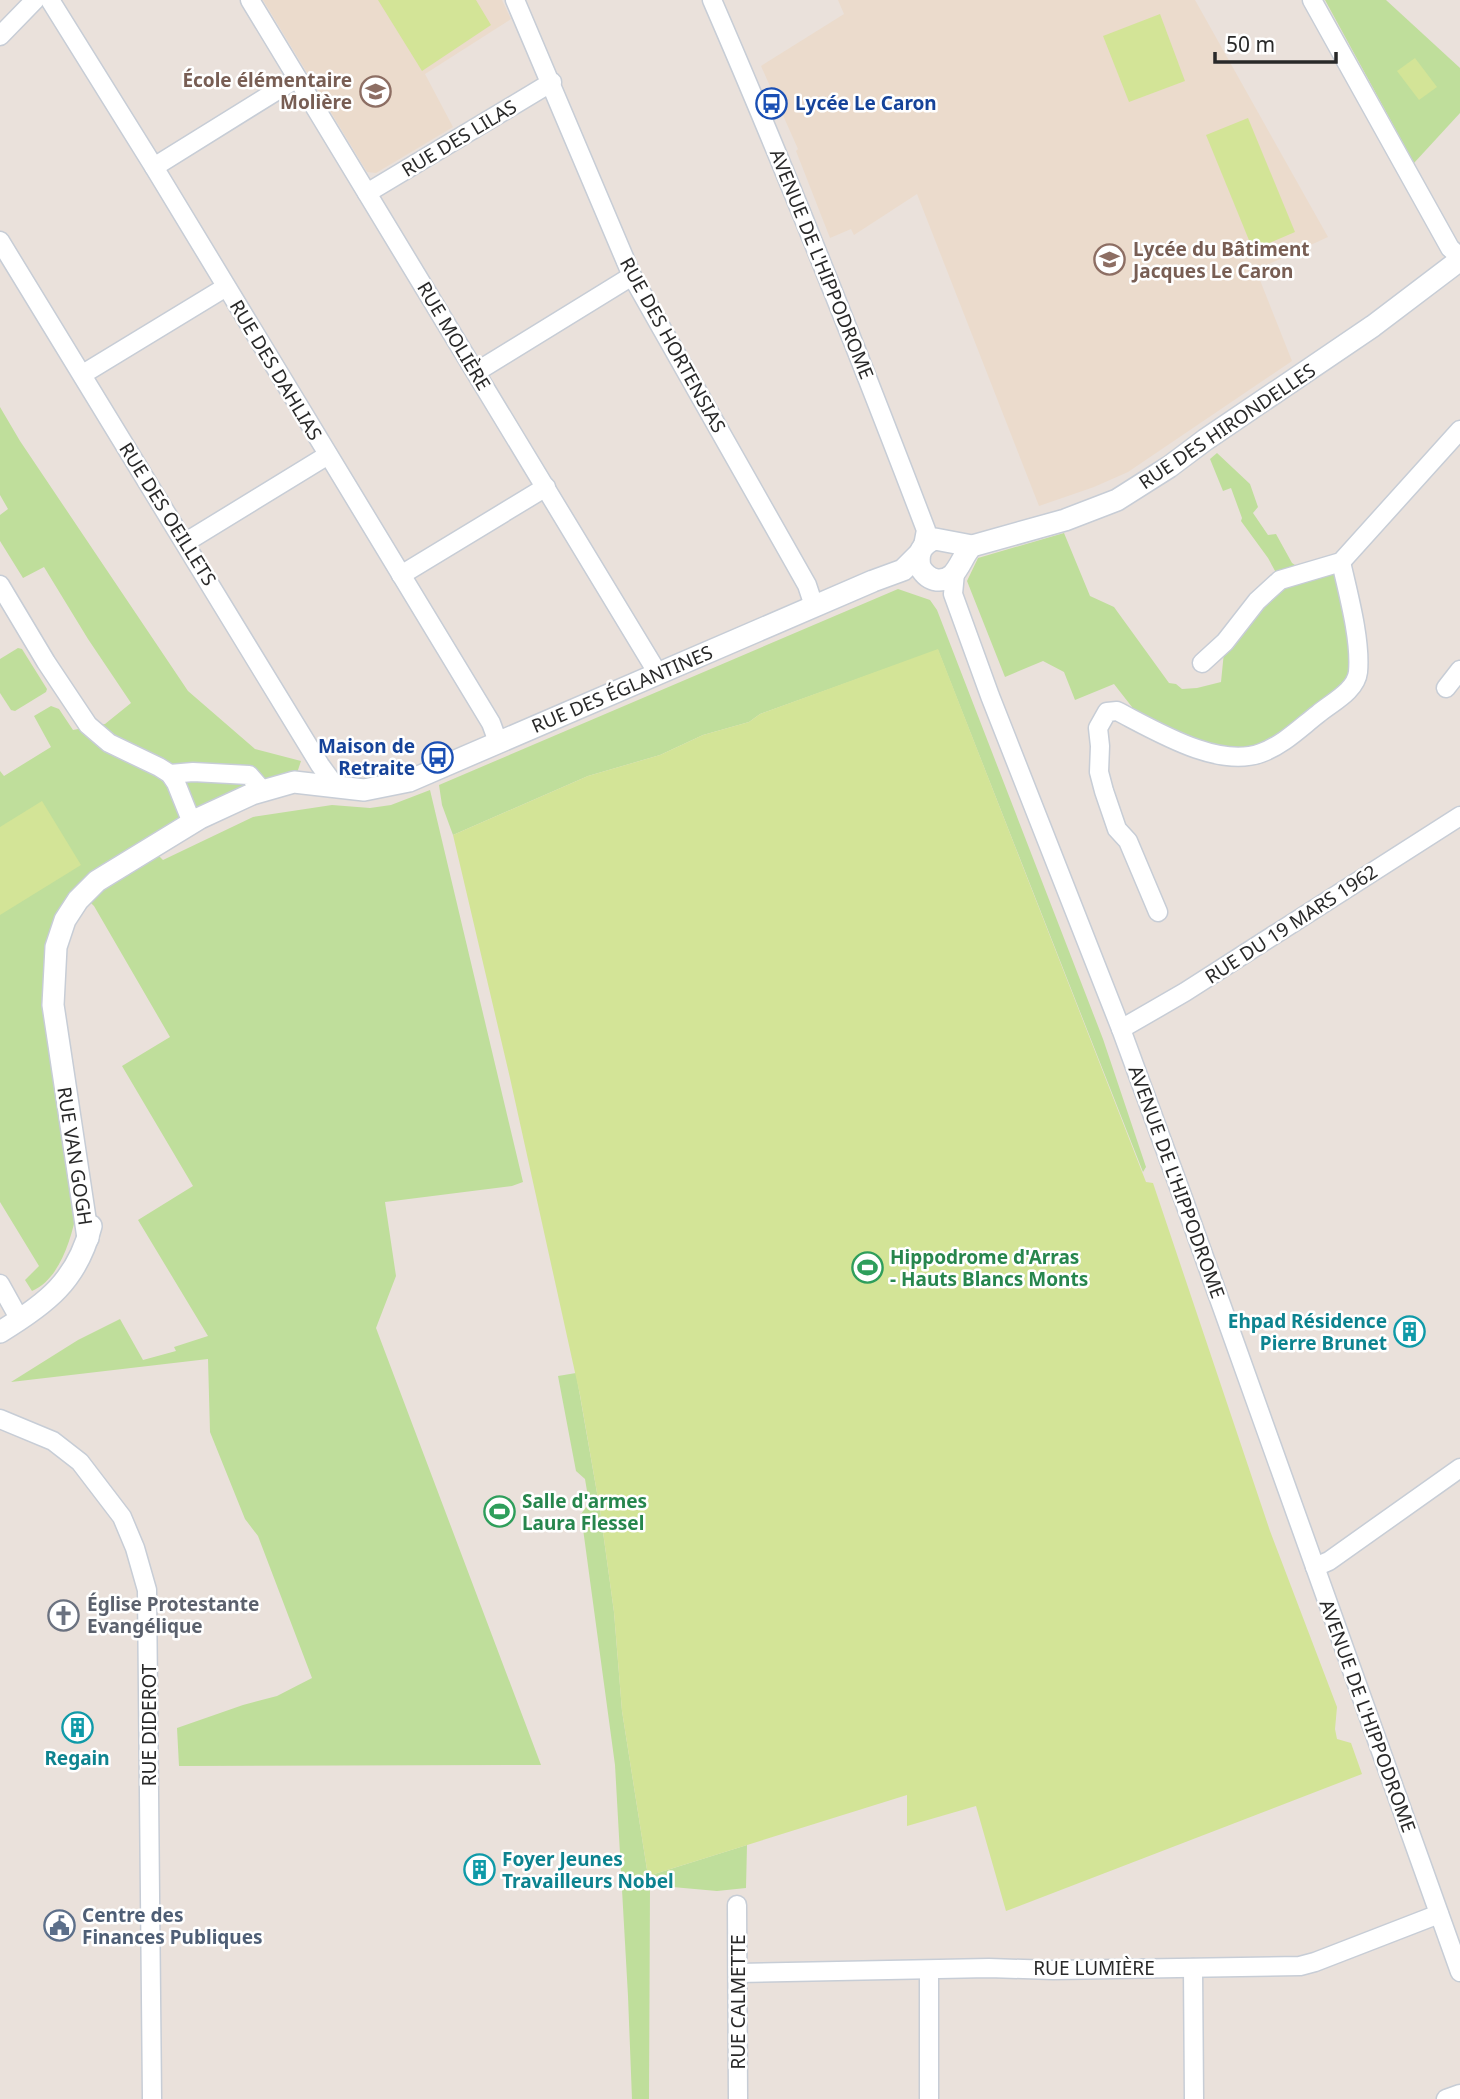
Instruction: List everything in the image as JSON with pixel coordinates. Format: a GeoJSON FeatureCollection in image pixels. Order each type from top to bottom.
{"type":"FeatureCollection","features":[{"type":"Feature","properties":{"kind":"street"},"geometry":{"type":"LineString","coordinates":[[0,36],[35,0]]}},
{"type":"Feature","properties":{"kind":"street","name":"RUE DES DAHLIAS"},"geometry":{"type":"LineString","coordinates":[[50,0],[491,723],[498,742]]}},
{"type":"Feature","properties":{"kind":"street","name":"RUE MOLIÈRE"},"geometry":{"type":"LineString","coordinates":[[250,0],[657,673]]}},
{"type":"Feature","properties":{"kind":"street","name":"RUE DES HORTENSIAS"},"geometry":{"type":"LineString","coordinates":[[515,0],[632,276],[807,585],[814,606]]}},
{"type":"Feature","properties":{"kind":"street","name":"AVENUE DE L'HIPPODROME"},"geometry":{"type":"LineString","coordinates":[[712,0],[782,162],[1121,1029],[1196,1231],[1460,1972]]}},
{"type":"Feature","properties":{"kind":"street"},"geometry":{"type":"LineString","coordinates":[[1312,0],[1450,248],[1460,258]]}},
{"type":"Feature","properties":{"kind":"street"},"geometry":{"type":"LineString","coordinates":[[154,167],[297,78]]}},
{"type":"Feature","properties":{"kind":"street","name":"RUE DES LILAS"},"geometry":{"type":"LineString","coordinates":[[367,194],[552,82]]}},
{"type":"Feature","properties":{"kind":"street","name":"RUE DES OEILLETS"},"geometry":{"type":"LineString","coordinates":[[0,241],[336,788]]}},
{"type":"Feature","properties":{"kind":"street","name":"RUE DES HIRONDELLES"},"geometry":{"type":"LineString","coordinates":[[939,559],[1087,512],[1144,484],[1373,326],[1460,258]]}},
{"type":"Feature","properties":{"kind":"street"},"geometry":{"type":"LineString","coordinates":[[476,372],[632,276]]}},
{"type":"Feature","properties":{"kind":"street"},"geometry":{"type":"LineString","coordinates":[[82,374],[226,287]]}},
{"type":"Feature","properties":{"kind":"street"},"geometry":{"type":"LineString","coordinates":[[1202,663],[1225,642],[1257,601],[1280,580],[1341,562],[1460,430]]}},
{"type":"Feature","properties":{"kind":"street"},"geometry":{"type":"LineString","coordinates":[[186,542],[328,455]]}},
{"type":"Feature","properties":{"kind":"street"},"geometry":{"type":"LineString","coordinates":[[401,575],[546,487]]}},
{"type":"Feature","properties":{"kind":"street","name":"RUE DES ÉGLANTINES"},"geometry":{"type":"LineString","coordinates":[[336,788],[364,790],[409,781],[814,606],[939,559]]}},
{"type":"Feature","properties":{"kind":"street"},"geometry":{"type":"LineString","coordinates":[[1158,912],[1128,841],[1117,829],[1104,791],[1099,772],[1098,727],[1107,712],[1117,711],[1191,746],[1227,757],[1260,753],[1279,745],[1351,688],[1358,674],[1354,629],[1341,562]]}},
{"type":"Feature","properties":{"kind":"street"},"geometry":{"type":"LineString","coordinates":[[0,584],[46,662],[88,725],[109,743],[170,774],[192,823]]}},
{"type":"Feature","properties":{"kind":"street"},"geometry":{"type":"LineString","coordinates":[[1446,688],[1460,670]]}},
{"type":"Feature","properties":{"kind":"street"},"geometry":{"type":"LineString","coordinates":[[170,774],[193,772],[249,775],[263,791]]}},
{"type":"Feature","properties":{"kind":"street","name":"RUE VAN GOGH"},"geometry":{"type":"LineString","coordinates":[[20,1320],[59,1290],[73,1271],[88,1238],[53,1005],[56,947],[65,920],[78,900],[97,881],[223,806],[294,782],[336,788]]}},
{"type":"Feature","properties":{"kind":"street","name":"RUE DU 19 MARS 1962"},"geometry":{"type":"LineString","coordinates":[[1121,1029],[1185,992],[1460,816]]}},
{"type":"Feature","properties":{"kind":"street"},"geometry":{"type":"LineString","coordinates":[[0,1284],[20,1320],[0,1332]]}},
{"type":"Feature","properties":{"kind":"street","name":"RUE DIDEROT"},"geometry":{"type":"LineString","coordinates":[[0,1419],[53,1441],[80,1462],[122,1517],[135,1548],[147,1590],[152,2099]]}},
{"type":"Feature","properties":{"kind":"street"},"geometry":{"type":"LineString","coordinates":[[1315,1567],[1460,1468]]}},
{"type":"Feature","properties":{"kind":"street","name":"RUE CALMETTE"},"geometry":{"type":"LineString","coordinates":[[737,1905],[738,2099]]}},
{"type":"Feature","properties":{"kind":"street","name":"RUE LUMIÈRE"},"geometry":{"type":"LineString","coordinates":[[738,1973],[1193,1968],[1311,1964],[1439,1914]]}},
{"type":"Feature","properties":{"kind":"street"},"geometry":{"type":"LineString","coordinates":[[1193,1968],[1195,2099]]}},
{"type":"Feature","properties":{"kind":"street"},"geometry":{"type":"LineString","coordinates":[[929,1970],[929,2099]]}},
{"type":"Feature","properties":{"kind":"street"},"geometry":{"type":"LineString","coordinates":[[1446,2099],[1460,2094]]}},
{"type":"Feature","properties":{"kind":"shaded area","name":"École élémentaire Molière"},"geometry":{"type":"Polygon","coordinates":[[[263,0],[502,0],[511,19],[425,74],[453,127],[376,173],[367,172],[263,0]]]}},
{"type":"Feature","properties":{"kind":"shaded area","name":"Lycée du Bâtiment Jacques Le Caron"},"geometry":{"type":"Polygon","coordinates":[[[838,0],[1195,0],[1328,237],[1256,270],[1292,361],[1128,472],[1039,506],[917,194],[854,235],[851,229],[830,238],[796,151],[798,149],[761,66],[844,14],[838,0]]]}},
{"type":"Feature","properties":{"kind":"green space"},"geometry":{"type":"Polygon","coordinates":[[[378,0],[476,0],[491,25],[422,71],[378,0]]]}},
{"type":"Feature","properties":{"kind":"green space"},"geometry":{"type":"Polygon","coordinates":[[[1325,0],[1386,0],[1460,68],[1460,113],[1414,163],[1325,0]]]}},
{"type":"Feature","properties":{"kind":"green space"},"geometry":{"type":"Polygon","coordinates":[[[1160,14],[1185,81],[1129,102],[1103,36],[1160,14]]]}},
{"type":"Feature","properties":{"kind":"green space"},"geometry":{"type":"Polygon","coordinates":[[[1415,58],[1437,87],[1419,100],[1397,71],[1415,58]]]}},
{"type":"Feature","properties":{"kind":"green space"},"geometry":{"type":"Polygon","coordinates":[[[1248,118],[1295,232],[1253,250],[1206,135],[1248,118]]]}},
{"type":"Feature","properties":{"kind":"green space"},"geometry":{"type":"Polygon","coordinates":[[[0,407],[188,691],[255,749],[301,761],[294,782],[152,849],[163,860],[253,817],[332,805],[370,808],[391,805],[430,790],[523,1182],[512,1186],[385,1202],[396,1276],[376,1328],[541,1765],[179,1766],[177,1728],[277,1696],[312,1678],[258,1536],[245,1519],[210,1432],[208,1359],[11,1382],[78,1340],[120,1319],[143,1360],[176,1351],[174,1347],[208,1336],[138,1220],[193,1186],[122,1066],[170,1037],[94,906],[84,896],[56,947],[77,1211],[68,1245],[57,1268],[42,1285],[32,1291],[25,1280],[39,1266],[0,1202],[0,771],[4,776],[51,747],[34,716],[51,706],[59,709],[73,730],[105,724],[131,703],[44,567],[23,578],[0,541],[0,515],[8,509],[0,495],[0,407]]]}},
{"type":"Feature","properties":{"kind":"green space"},"geometry":{"type":"Polygon","coordinates":[[[1217,453],[1250,484],[1258,507],[1253,513],[1268,535],[1276,534],[1292,563],[1307,573],[1341,562],[1350,601],[1351,688],[1244,757],[1129,717],[1132,707],[1114,684],[1075,700],[1064,672],[1043,661],[1005,677],[967,581],[978,558],[1064,533],[1090,596],[1114,607],[1169,683],[1182,689],[1221,682],[1225,642],[1280,580],[1268,558],[1241,521],[1231,488],[1223,491],[1210,459],[1217,453]]]}},
{"type":"Feature","properties":{"kind":"green space"},"geometry":{"type":"Polygon","coordinates":[[[898,589],[930,600],[937,610],[1103,1039],[1146,1167],[1143,1172],[938,650],[760,714],[749,722],[703,735],[660,755],[588,776],[453,835],[442,805],[439,785],[898,589]]]}},
{"type":"Feature","properties":{"kind":"green space"},"geometry":{"type":"Polygon","coordinates":[[[18,648],[22,649],[47,689],[15,711],[11,710],[0,693],[0,659],[18,648]]]}},
{"type":"Feature","properties":{"kind":"green space","name":"Hippodrome d'Arras - Hauts Blancs Monts"},"geometry":{"type":"Polygon","coordinates":[[[938,649],[1146,1182],[1153,1183],[1270,1531],[1337,1707],[1337,1739],[1351,1743],[1362,1774],[1006,1911],[976,1806],[907,1826],[907,1795],[648,1876],[622,1711],[614,1612],[600,1510],[580,1395],[453,835],[588,776],[660,755],[703,735],[749,722],[760,714],[938,649]]]}},
{"type":"Feature","properties":{"kind":"green space"},"geometry":{"type":"Polygon","coordinates":[[[42,801],[81,865],[0,915],[0,827],[42,801]]]}},
{"type":"Feature","properties":{"kind":"green space"},"geometry":{"type":"Polygon","coordinates":[[[576,1373],[600,1510],[614,1612],[622,1711],[648,1876],[747,1845],[746,1888],[717,1891],[650,1885],[649,2099],[632,2099],[615,1765],[581,1514],[589,1503],[585,1479],[576,1471],[558,1376],[576,1373]]]}},
{"type":"Feature","properties":{"kind":"place","name":"École élémentaire Molière"},"geometry":{"type":"Point","coordinates":[375,91]}},
{"type":"Feature","properties":{"kind":"place","name":"Lycée Le Caron"},"geometry":{"type":"Point","coordinates":[772,103]}},
{"type":"Feature","properties":{"kind":"place","name":"Lycée du Bâtiment Jacques Le Caron"},"geometry":{"type":"Point","coordinates":[1110,260]}},
{"type":"Feature","properties":{"kind":"place","name":"Maison de Retraite"},"geometry":{"type":"Point","coordinates":[438,757]}},
{"type":"Feature","properties":{"kind":"place","name":"Hippodrome d'Arras - Hauts Blancs Monts"},"geometry":{"type":"Point","coordinates":[867,1268]}},
{"type":"Feature","properties":{"kind":"place","name":"Ehpad Résidence Pierre Brunet"},"geometry":{"type":"Point","coordinates":[1410,1332]}},
{"type":"Feature","properties":{"kind":"place","name":"Salle d'armes Laura Flessel"},"geometry":{"type":"Point","coordinates":[499,1512]}},
{"type":"Feature","properties":{"kind":"place","name":"Église Protestante Evangélique"},"geometry":{"type":"Point","coordinates":[64,1615]}},
{"type":"Feature","properties":{"kind":"place","name":"Regain"},"geometry":{"type":"Point","coordinates":[77,1727]}},
{"type":"Feature","properties":{"kind":"place","name":"Foyer Jeunes Travailleurs Nobel"},"geometry":{"type":"Point","coordinates":[479,1870]}},
{"type":"Feature","properties":{"kind":"place","name":"Centre des Finances Publiques"},"geometry":{"type":"Point","coordinates":[59,1926]}}]}
